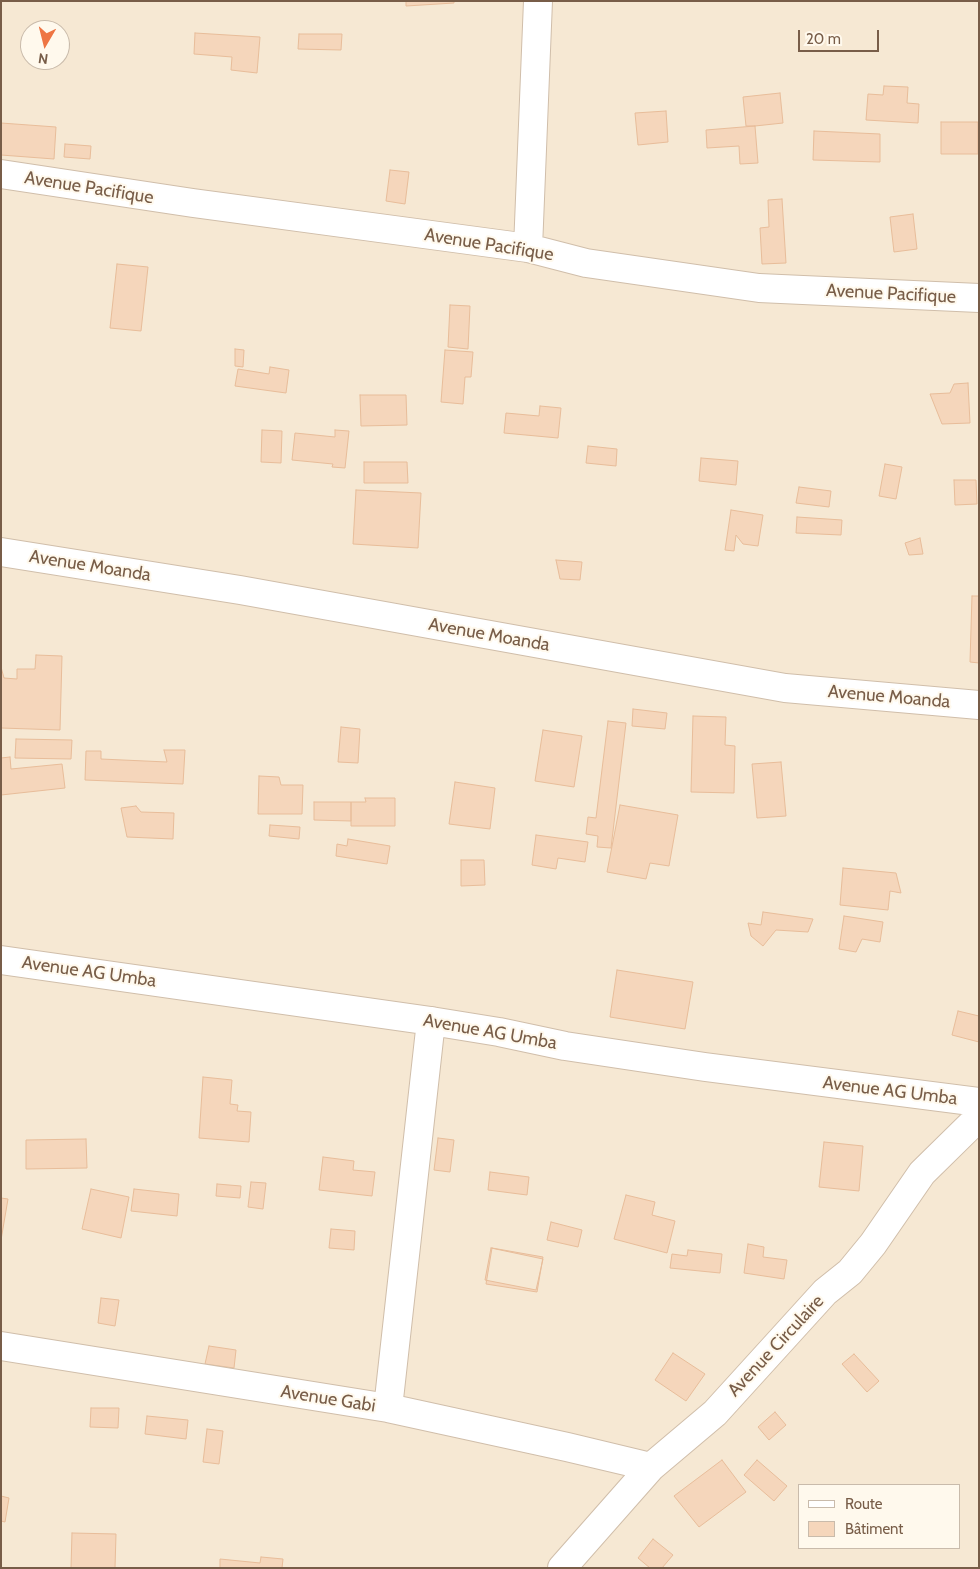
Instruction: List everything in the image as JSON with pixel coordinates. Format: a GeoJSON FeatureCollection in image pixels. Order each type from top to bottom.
{"type":"FeatureCollection","features":[{"type":"Feature","properties":{"kind":"street"},"geometry":{"type":"LineString","coordinates":[[528,248],[538,1]]}},
{"type":"Feature","properties":{"kind":"street","name":"Avenue Pacifique"},"geometry":{"type":"LineString","coordinates":[[1,174],[192,203],[528,248],[586,263],[759,288],[979,298]]}},
{"type":"Feature","properties":{"kind":"street","name":"Avenue Moanda"},"geometry":{"type":"LineString","coordinates":[[1,552],[240,590],[785,688],[979,705]]}},
{"type":"Feature","properties":{"kind":"street","name":"Avenue AG Umba"},"geometry":{"type":"LineString","coordinates":[[1,960],[431,1021],[499,1032],[565,1046],[705,1067],[979,1102]]}},
{"type":"Feature","properties":{"kind":"street"},"geometry":{"type":"LineString","coordinates":[[388,1408],[431,1021]]}},
{"type":"Feature","properties":{"kind":"street","name":"Avenue Circulaire"},"geometry":{"type":"LineString","coordinates":[[562,1568],[651,1468],[715,1413],[825,1292],[850,1272],[873,1244],[900,1202],[922,1173],[979,1117]]}},
{"type":"Feature","properties":{"kind":"street","name":"Avenue Gabi"},"geometry":{"type":"LineString","coordinates":[[1,1346],[388,1408],[567,1447],[651,1468]]}},
{"type":"Feature","properties":{"kind":"shaded area"},"geometry":{"type":"Polygon","coordinates":[[[1,1],[979,1],[979,1568],[1,1568],[1,1]]]}},
{"type":"Feature","properties":{"kind":"building"},"geometry":{"type":"Polygon","coordinates":[[[406,1],[454,1],[454,3],[406,6],[406,1]]]}},
{"type":"Feature","properties":{"kind":"building"},"geometry":{"type":"Polygon","coordinates":[[[195,33],[260,37],[257,73],[231,70],[232,57],[194,54],[195,33]]]}},
{"type":"Feature","properties":{"kind":"building"},"geometry":{"type":"Polygon","coordinates":[[[299,34],[342,34],[341,50],[298,49],[299,34]]]}},
{"type":"Feature","properties":{"kind":"building"},"geometry":{"type":"Polygon","coordinates":[[[884,86],[908,87],[907,103],[919,104],[918,123],[866,120],[868,94],[883,95],[884,86]]]}},
{"type":"Feature","properties":{"kind":"building"},"geometry":{"type":"Polygon","coordinates":[[[780,93],[783,123],[746,126],[743,97],[780,93]]]}},
{"type":"Feature","properties":{"kind":"building"},"geometry":{"type":"Polygon","coordinates":[[[666,111],[668,142],[638,145],[635,113],[666,111]]]}},
{"type":"Feature","properties":{"kind":"building"},"geometry":{"type":"Polygon","coordinates":[[[941,122],[978,122],[978,154],[941,154],[941,122]]]}},
{"type":"Feature","properties":{"kind":"building"},"geometry":{"type":"Polygon","coordinates":[[[1,123],[56,127],[54,159],[1,155],[1,123]]]}},
{"type":"Feature","properties":{"kind":"building"},"geometry":{"type":"Polygon","coordinates":[[[755,126],[758,163],[740,164],[739,146],[707,148],[706,130],[755,126]]]}},
{"type":"Feature","properties":{"kind":"building"},"geometry":{"type":"Polygon","coordinates":[[[814,131],[880,134],[880,162],[813,160],[814,131]]]}},
{"type":"Feature","properties":{"kind":"building"},"geometry":{"type":"Polygon","coordinates":[[[65,144],[91,146],[90,159],[64,157],[65,144]]]}},
{"type":"Feature","properties":{"kind":"building"},"geometry":{"type":"Polygon","coordinates":[[[390,170],[409,172],[405,204],[386,201],[390,170]]]}},
{"type":"Feature","properties":{"kind":"building"},"geometry":{"type":"Polygon","coordinates":[[[782,199],[786,263],[762,264],[760,228],[769,227],[768,200],[782,199]]]}},
{"type":"Feature","properties":{"kind":"building"},"geometry":{"type":"Polygon","coordinates":[[[913,214],[917,249],[894,252],[890,217],[913,214]]]}},
{"type":"Feature","properties":{"kind":"building"},"geometry":{"type":"Polygon","coordinates":[[[117,264],[148,267],[141,331],[110,328],[117,264]]]}},
{"type":"Feature","properties":{"kind":"building"},"geometry":{"type":"Polygon","coordinates":[[[450,305],[470,306],[468,349],[448,347],[450,305]]]}},
{"type":"Feature","properties":{"kind":"building"},"geometry":{"type":"Polygon","coordinates":[[[235,349],[244,350],[243,367],[235,366],[235,349]]]}},
{"type":"Feature","properties":{"kind":"building"},"geometry":{"type":"Polygon","coordinates":[[[445,350],[473,352],[471,377],[465,377],[463,404],[441,402],[445,350]]]}},
{"type":"Feature","properties":{"kind":"building"},"geometry":{"type":"Polygon","coordinates":[[[270,367],[289,370],[286,393],[235,386],[238,369],[269,374],[270,367]]]}},
{"type":"Feature","properties":{"kind":"building"},"geometry":{"type":"Polygon","coordinates":[[[968,383],[970,423],[942,424],[930,394],[950,393],[954,384],[968,383]]]}},
{"type":"Feature","properties":{"kind":"building"},"geometry":{"type":"Polygon","coordinates":[[[360,395],[406,395],[407,425],[361,426],[360,395]]]}},
{"type":"Feature","properties":{"kind":"building"},"geometry":{"type":"Polygon","coordinates":[[[540,406],[561,408],[558,438],[504,433],[506,413],[539,416],[540,406]]]}},
{"type":"Feature","properties":{"kind":"building"},"geometry":{"type":"Polygon","coordinates":[[[262,430],[282,431],[281,463],[261,462],[262,430]]]}},
{"type":"Feature","properties":{"kind":"building"},"geometry":{"type":"Polygon","coordinates":[[[335,430],[349,431],[345,468],[332,467],[333,464],[292,460],[295,433],[335,437],[335,430]]]}},
{"type":"Feature","properties":{"kind":"building"},"geometry":{"type":"Polygon","coordinates":[[[588,446],[617,449],[616,466],[586,463],[588,446]]]}},
{"type":"Feature","properties":{"kind":"building"},"geometry":{"type":"Polygon","coordinates":[[[701,458],[738,461],[736,485],[699,481],[701,458]]]}},
{"type":"Feature","properties":{"kind":"building"},"geometry":{"type":"Polygon","coordinates":[[[364,462],[407,462],[408,483],[364,483],[364,462]]]}},
{"type":"Feature","properties":{"kind":"building"},"geometry":{"type":"Polygon","coordinates":[[[885,464],[902,467],[896,499],[879,496],[885,464]]]}},
{"type":"Feature","properties":{"kind":"building"},"geometry":{"type":"Polygon","coordinates":[[[954,480],[976,480],[977,504],[955,505],[954,480]]]}},
{"type":"Feature","properties":{"kind":"building"},"geometry":{"type":"Polygon","coordinates":[[[799,487],[831,491],[829,507],[796,503],[799,487]]]}},
{"type":"Feature","properties":{"kind":"building"},"geometry":{"type":"Polygon","coordinates":[[[356,490],[421,493],[418,548],[353,544],[356,490]]]}},
{"type":"Feature","properties":{"kind":"building"},"geometry":{"type":"Polygon","coordinates":[[[731,510],[763,515],[758,546],[743,544],[736,535],[734,551],[725,550],[731,510]]]}},
{"type":"Feature","properties":{"kind":"building"},"geometry":{"type":"Polygon","coordinates":[[[797,517],[842,520],[841,535],[796,533],[797,517]]]}},
{"type":"Feature","properties":{"kind":"building"},"geometry":{"type":"Polygon","coordinates":[[[920,538],[923,554],[909,555],[905,543],[920,538]]]}},
{"type":"Feature","properties":{"kind":"building"},"geometry":{"type":"Polygon","coordinates":[[[556,560],[582,562],[580,580],[560,579],[556,560]]]}},
{"type":"Feature","properties":{"kind":"building"},"geometry":{"type":"Polygon","coordinates":[[[972,596],[979,596],[979,663],[970,662],[972,596]]]}},
{"type":"Feature","properties":{"kind":"building"},"geometry":{"type":"Polygon","coordinates":[[[36,655],[62,656],[60,730],[1,728],[1,667],[4,678],[17,679],[17,669],[35,669],[36,655]]]}},
{"type":"Feature","properties":{"kind":"building"},"geometry":{"type":"Polygon","coordinates":[[[633,709],[667,713],[665,729],[632,726],[633,709]]]}},
{"type":"Feature","properties":{"kind":"building"},"geometry":{"type":"Polygon","coordinates":[[[693,716],[726,717],[725,745],[735,746],[734,793],[691,792],[693,716]]]}},
{"type":"Feature","properties":{"kind":"building"},"geometry":{"type":"Polygon","coordinates":[[[608,721],[626,723],[611,848],[597,847],[598,836],[586,834],[588,817],[596,818],[608,721]]]}},
{"type":"Feature","properties":{"kind":"building"},"geometry":{"type":"Polygon","coordinates":[[[341,727],[360,729],[358,763],[338,762],[341,727]]]}},
{"type":"Feature","properties":{"kind":"building"},"geometry":{"type":"Polygon","coordinates":[[[543,730],[582,736],[574,787],[535,781],[543,730]]]}},
{"type":"Feature","properties":{"kind":"building"},"geometry":{"type":"Polygon","coordinates":[[[16,739],[72,740],[71,759],[15,758],[16,739]]]}},
{"type":"Feature","properties":{"kind":"building"},"geometry":{"type":"Polygon","coordinates":[[[164,750],[185,750],[183,784],[85,780],[86,751],[101,751],[101,759],[167,762],[164,750]]]}},
{"type":"Feature","properties":{"kind":"building"},"geometry":{"type":"Polygon","coordinates":[[[10,757],[11,769],[62,764],[65,788],[1,795],[1,758],[10,757]]]}},
{"type":"Feature","properties":{"kind":"building"},"geometry":{"type":"Polygon","coordinates":[[[781,762],[786,816],[757,818],[752,764],[781,762]]]}},
{"type":"Feature","properties":{"kind":"building"},"geometry":{"type":"Polygon","coordinates":[[[259,776],[279,777],[281,785],[303,785],[302,814],[258,814],[259,776]]]}},
{"type":"Feature","properties":{"kind":"building"},"geometry":{"type":"Polygon","coordinates":[[[455,782],[495,788],[490,829],[449,824],[455,782]]]}},
{"type":"Feature","properties":{"kind":"building"},"geometry":{"type":"Polygon","coordinates":[[[365,798],[395,798],[395,826],[351,826],[351,802],[366,802],[365,798]]]}},
{"type":"Feature","properties":{"kind":"building"},"geometry":{"type":"Polygon","coordinates":[[[314,802],[351,802],[351,821],[314,820],[314,802]]]}},
{"type":"Feature","properties":{"kind":"building"},"geometry":{"type":"Polygon","coordinates":[[[620,805],[678,815],[669,866],[650,863],[646,879],[607,872],[620,805]]]}},
{"type":"Feature","properties":{"kind":"building"},"geometry":{"type":"Polygon","coordinates":[[[136,806],[141,812],[174,813],[173,839],[127,837],[121,808],[136,806]]]}},
{"type":"Feature","properties":{"kind":"building"},"geometry":{"type":"Polygon","coordinates":[[[270,825],[300,827],[299,839],[269,836],[270,825]]]}},
{"type":"Feature","properties":{"kind":"building"},"geometry":{"type":"Polygon","coordinates":[[[536,835],[588,842],[585,862],[558,858],[556,869],[532,865],[536,835]]]}},
{"type":"Feature","properties":{"kind":"building"},"geometry":{"type":"Polygon","coordinates":[[[348,839],[390,846],[387,864],[336,856],[337,844],[347,846],[348,839]]]}},
{"type":"Feature","properties":{"kind":"building"},"geometry":{"type":"Polygon","coordinates":[[[461,860],[484,860],[485,885],[461,886],[461,860]]]}},
{"type":"Feature","properties":{"kind":"building"},"geometry":{"type":"Polygon","coordinates":[[[843,868],[896,873],[901,893],[890,891],[888,910],[840,905],[843,868]]]}},
{"type":"Feature","properties":{"kind":"building"},"geometry":{"type":"Polygon","coordinates":[[[763,912],[813,919],[808,932],[776,930],[763,946],[751,936],[748,923],[761,925],[763,912]]]}},
{"type":"Feature","properties":{"kind":"building"},"geometry":{"type":"Polygon","coordinates":[[[844,916],[883,922],[880,942],[862,939],[856,952],[839,949],[844,916]]]}},
{"type":"Feature","properties":{"kind":"building"},"geometry":{"type":"Polygon","coordinates":[[[617,970],[693,982],[685,1029],[610,1017],[617,970]]]}},
{"type":"Feature","properties":{"kind":"building"},"geometry":{"type":"Polygon","coordinates":[[[958,1011],[979,1016],[979,1042],[952,1035],[958,1011]]]}},
{"type":"Feature","properties":{"kind":"building"},"geometry":{"type":"Polygon","coordinates":[[[203,1077],[232,1080],[230,1104],[238,1105],[237,1111],[251,1112],[249,1142],[199,1138],[203,1077]]]}},
{"type":"Feature","properties":{"kind":"building"},"geometry":{"type":"Polygon","coordinates":[[[438,1138],[454,1140],[450,1172],[434,1170],[438,1138]]]}},
{"type":"Feature","properties":{"kind":"building"},"geometry":{"type":"Polygon","coordinates":[[[86,1139],[87,1168],[26,1169],[26,1140],[86,1139]]]}},
{"type":"Feature","properties":{"kind":"building"},"geometry":{"type":"Polygon","coordinates":[[[824,1142],[863,1146],[859,1191],[819,1187],[824,1142]]]}},
{"type":"Feature","properties":{"kind":"building"},"geometry":{"type":"Polygon","coordinates":[[[323,1157],[354,1161],[353,1170],[375,1172],[372,1196],[319,1190],[323,1157]]]}},
{"type":"Feature","properties":{"kind":"building"},"geometry":{"type":"Polygon","coordinates":[[[490,1172],[529,1177],[527,1195],[488,1190],[490,1172]]]}},
{"type":"Feature","properties":{"kind":"building"},"geometry":{"type":"Polygon","coordinates":[[[251,1182],[266,1183],[263,1209],[248,1207],[251,1182]]]}},
{"type":"Feature","properties":{"kind":"building"},"geometry":{"type":"Polygon","coordinates":[[[217,1184],[241,1186],[240,1198],[216,1196],[217,1184]]]}},
{"type":"Feature","properties":{"kind":"building"},"geometry":{"type":"Polygon","coordinates":[[[91,1189],[129,1197],[121,1238],[82,1229],[91,1189]]]}},
{"type":"Feature","properties":{"kind":"building"},"geometry":{"type":"Polygon","coordinates":[[[134,1189],[179,1194],[177,1216],[131,1211],[134,1189]]]}},
{"type":"Feature","properties":{"kind":"building"},"geometry":{"type":"Polygon","coordinates":[[[626,1195],[655,1202],[652,1215],[675,1221],[667,1253],[614,1239],[626,1195]]]}},
{"type":"Feature","properties":{"kind":"building"},"geometry":{"type":"Polygon","coordinates":[[[1,1198],[8,1199],[1,1240],[1,1198]]]}},
{"type":"Feature","properties":{"kind":"building"},"geometry":{"type":"Polygon","coordinates":[[[551,1222],[582,1230],[578,1247],[547,1240],[551,1222]]]}},
{"type":"Feature","properties":{"kind":"building"},"geometry":{"type":"Polygon","coordinates":[[[331,1229],[355,1231],[354,1250],[329,1248],[331,1229]]]}},
{"type":"Feature","properties":{"kind":"building"},"geometry":{"type":"Polygon","coordinates":[[[748,1244],[764,1247],[763,1257],[787,1260],[784,1279],[744,1273],[748,1244]]]}},
{"type":"Feature","properties":{"kind":"building"},"geometry":{"type":"Polygon","coordinates":[[[491,1248],[543,1259],[536,1290],[485,1280],[491,1248]]]}},
{"type":"Feature","properties":{"kind":"building"},"geometry":{"type":"Polygon","coordinates":[[[492,1248],[543,1257],[537,1292],[486,1284],[492,1248]]]}},
{"type":"Feature","properties":{"kind":"building"},"geometry":{"type":"Polygon","coordinates":[[[688,1250],[722,1254],[720,1273],[670,1268],[672,1254],[687,1256],[688,1250]]]}},
{"type":"Feature","properties":{"kind":"building"},"geometry":{"type":"Polygon","coordinates":[[[101,1298],[119,1300],[115,1326],[98,1323],[101,1298]]]}},
{"type":"Feature","properties":{"kind":"building"},"geometry":{"type":"Polygon","coordinates":[[[209,1346],[236,1350],[234,1368],[205,1364],[209,1346]]]}},
{"type":"Feature","properties":{"kind":"building"},"geometry":{"type":"Polygon","coordinates":[[[673,1353],[705,1374],[686,1401],[655,1380],[673,1353]]]}},
{"type":"Feature","properties":{"kind":"building"},"geometry":{"type":"Polygon","coordinates":[[[854,1354],[879,1381],[867,1392],[842,1364],[854,1354]]]}},
{"type":"Feature","properties":{"kind":"building"},"geometry":{"type":"Polygon","coordinates":[[[91,1408],[119,1408],[118,1428],[90,1427],[91,1408]]]}},
{"type":"Feature","properties":{"kind":"building"},"geometry":{"type":"Polygon","coordinates":[[[775,1412],[786,1425],[769,1440],[758,1427],[775,1412]]]}},
{"type":"Feature","properties":{"kind":"building"},"geometry":{"type":"Polygon","coordinates":[[[147,1416],[188,1420],[186,1439],[145,1434],[147,1416]]]}},
{"type":"Feature","properties":{"kind":"building"},"geometry":{"type":"Polygon","coordinates":[[[207,1429],[223,1431],[219,1464],[203,1462],[207,1429]]]}},
{"type":"Feature","properties":{"kind":"building"},"geometry":{"type":"Polygon","coordinates":[[[722,1460],[746,1492],[699,1527],[674,1496],[722,1460]]]}},
{"type":"Feature","properties":{"kind":"building"},"geometry":{"type":"Polygon","coordinates":[[[757,1460],[787,1486],[774,1501],[744,1475],[757,1460]]]}},
{"type":"Feature","properties":{"kind":"building"},"geometry":{"type":"Polygon","coordinates":[[[1,1496],[9,1498],[5,1522],[1,1521],[1,1496]]]}},
{"type":"Feature","properties":{"kind":"building"},"geometry":{"type":"Polygon","coordinates":[[[72,1533],[116,1534],[115,1568],[71,1568],[72,1533]]]}},
{"type":"Feature","properties":{"kind":"building"},"geometry":{"type":"Polygon","coordinates":[[[653,1539],[673,1555],[662,1568],[650,1568],[638,1558],[653,1539]]]}},
{"type":"Feature","properties":{"kind":"building"},"geometry":{"type":"Polygon","coordinates":[[[261,1557],[283,1559],[282,1568],[220,1568],[220,1559],[260,1563],[261,1557]]]}}]}
